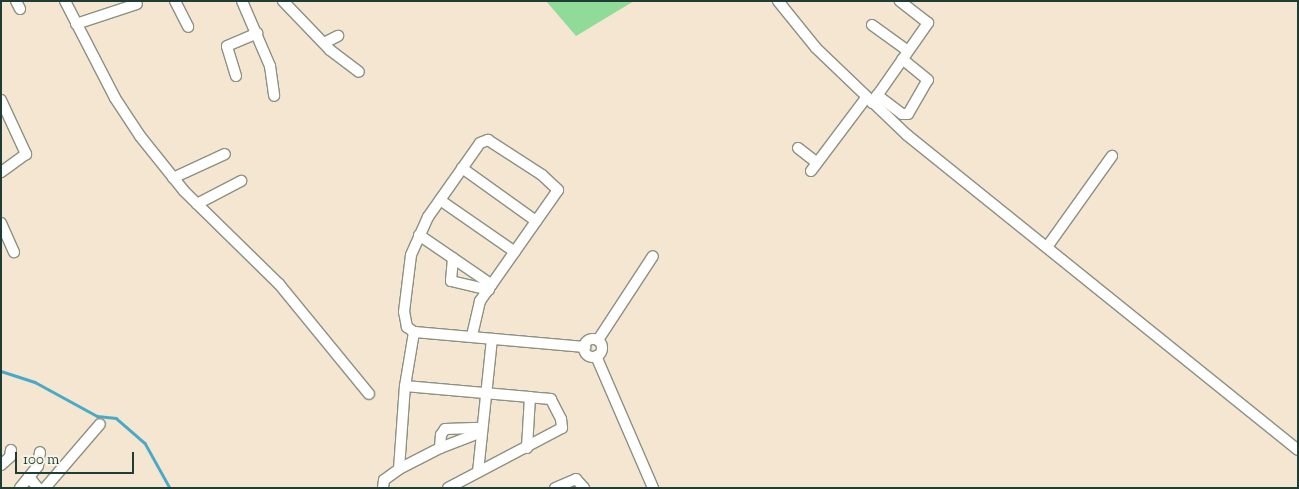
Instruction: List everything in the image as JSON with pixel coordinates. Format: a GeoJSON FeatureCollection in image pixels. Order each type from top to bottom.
{"type":"FeatureCollection","features":[{"type":"Feature","properties":{"kind":"street"},"geometry":{"type":"LineString","coordinates":[[66,1],[76,24],[91,47],[115,98],[140,136],[173,178],[197,204],[280,284],[370,394]]}},
{"type":"Feature","properties":{"kind":"street"},"geometry":{"type":"LineString","coordinates":[[175,1],[188,27]]}},
{"type":"Feature","properties":{"kind":"street"},"geometry":{"type":"LineString","coordinates":[[242,1],[270,66],[274,96]]}},
{"type":"Feature","properties":{"kind":"street"},"geometry":{"type":"LineString","coordinates":[[283,1],[324,43],[359,72]]}},
{"type":"Feature","properties":{"kind":"street"},"geometry":{"type":"LineString","coordinates":[[778,1],[798,29],[872,98],[907,135],[1298,450]]}},
{"type":"Feature","properties":{"kind":"street"},"geometry":{"type":"LineString","coordinates":[[798,148],[814,167],[872,98],[928,22],[900,1]]}},
{"type":"Feature","properties":{"kind":"street"},"geometry":{"type":"LineString","coordinates":[[76,24],[137,4]]}},
{"type":"Feature","properties":{"kind":"street"},"geometry":{"type":"LineString","coordinates":[[872,25],[905,55],[928,80],[908,114],[902,114],[872,98]]}},
{"type":"Feature","properties":{"kind":"street"},"geometry":{"type":"LineString","coordinates":[[236,76],[227,46],[257,33]]}},
{"type":"Feature","properties":{"kind":"street"},"geometry":{"type":"LineString","coordinates":[[324,43],[338,36]]}},
{"type":"Feature","properties":{"kind":"street"},"geometry":{"type":"LineString","coordinates":[[1,100],[26,154],[1,172]]}},
{"type":"Feature","properties":{"kind":"street"},"geometry":{"type":"LineString","coordinates":[[472,336],[477,308],[486,285],[515,252],[558,190],[542,175],[488,140],[480,143],[440,200],[419,235],[408,263],[405,322],[414,332],[584,347]]}},
{"type":"Feature","properties":{"kind":"street"},"geometry":{"type":"LineString","coordinates":[[173,178],[224,154]]}},
{"type":"Feature","properties":{"kind":"street"},"geometry":{"type":"LineString","coordinates":[[1047,247],[1112,156]]}},
{"type":"Feature","properties":{"kind":"street"},"geometry":{"type":"LineString","coordinates":[[462,168],[536,221]]}},
{"type":"Feature","properties":{"kind":"street"},"geometry":{"type":"LineString","coordinates":[[197,204],[241,181]]}},
{"type":"Feature","properties":{"kind":"street"},"geometry":{"type":"LineString","coordinates":[[440,200],[515,252]]}},
{"type":"Feature","properties":{"kind":"street"},"geometry":{"type":"LineString","coordinates":[[1,223],[14,252]]}},
{"type":"Feature","properties":{"kind":"street"},"geometry":{"type":"LineString","coordinates":[[419,235],[453,258],[486,285]]}},
{"type":"Feature","properties":{"kind":"street"},"geometry":{"type":"LineString","coordinates":[[598,340],[653,256]]}},
{"type":"Feature","properties":{"kind":"street"},"geometry":{"type":"LineString","coordinates":[[453,258],[451,280],[486,285]]}},
{"type":"Feature","properties":{"kind":"street"},"geometry":{"type":"LineString","coordinates":[[399,469],[405,386],[414,332]]}},
{"type":"Feature","properties":{"kind":"street"},"geometry":{"type":"LineString","coordinates":[[478,472],[492,339]]}},
{"type":"Feature","properties":{"kind":"street"},"geometry":{"type":"LineString","coordinates":[[584,347],[590,340],[598,340]]}},
{"type":"Feature","properties":{"kind":"street"},"geometry":{"type":"LineString","coordinates":[[596,356],[602,348],[598,340]]}},
{"type":"Feature","properties":{"kind":"street"},"geometry":{"type":"LineString","coordinates":[[584,347],[588,355],[596,356]]}},
{"type":"Feature","properties":{"kind":"street"},"geometry":{"type":"LineString","coordinates":[[596,356],[653,488]]}},
{"type":"Feature","properties":{"kind":"street"},"geometry":{"type":"LineString","coordinates":[[405,386],[486,392],[551,400],[563,425],[527,448],[448,488]]}},
{"type":"Feature","properties":{"kind":"street"},"geometry":{"type":"LineString","coordinates":[[527,448],[530,397]]}},
{"type":"Feature","properties":{"kind":"street"},"geometry":{"type":"LineString","coordinates":[[45,488],[100,424]]}},
{"type":"Feature","properties":{"kind":"street"},"geometry":{"type":"LineString","coordinates":[[440,448],[441,435],[445,430],[482,430]]}},
{"type":"Feature","properties":{"kind":"street"},"geometry":{"type":"LineString","coordinates":[[384,484],[399,469],[440,448],[482,430]]}},
{"type":"Feature","properties":{"kind":"street"},"geometry":{"type":"LineString","coordinates":[[1,465],[10,457],[11,450]]}},
{"type":"Feature","properties":{"kind":"street"},"geometry":{"type":"LineString","coordinates":[[20,488],[38,466],[40,452]]}},
{"type":"Feature","properties":{"kind":"street"},"geometry":{"type":"LineString","coordinates":[[29,477],[38,488]]}},
{"type":"Feature","properties":{"kind":"street"},"geometry":{"type":"LineString","coordinates":[[555,488],[572,480],[582,484]]}},
{"type":"Feature","properties":{"kind":"green space"},"geometry":{"type":"Polygon","coordinates":[[[546,1],[634,1],[576,36],[546,1]]]}},
{"type":"Feature","properties":{"kind":"waterway"},"geometry":{"type":"LineString","coordinates":[[1,371],[35,382],[97,416],[116,418],[145,443],[170,488]]}}]}
